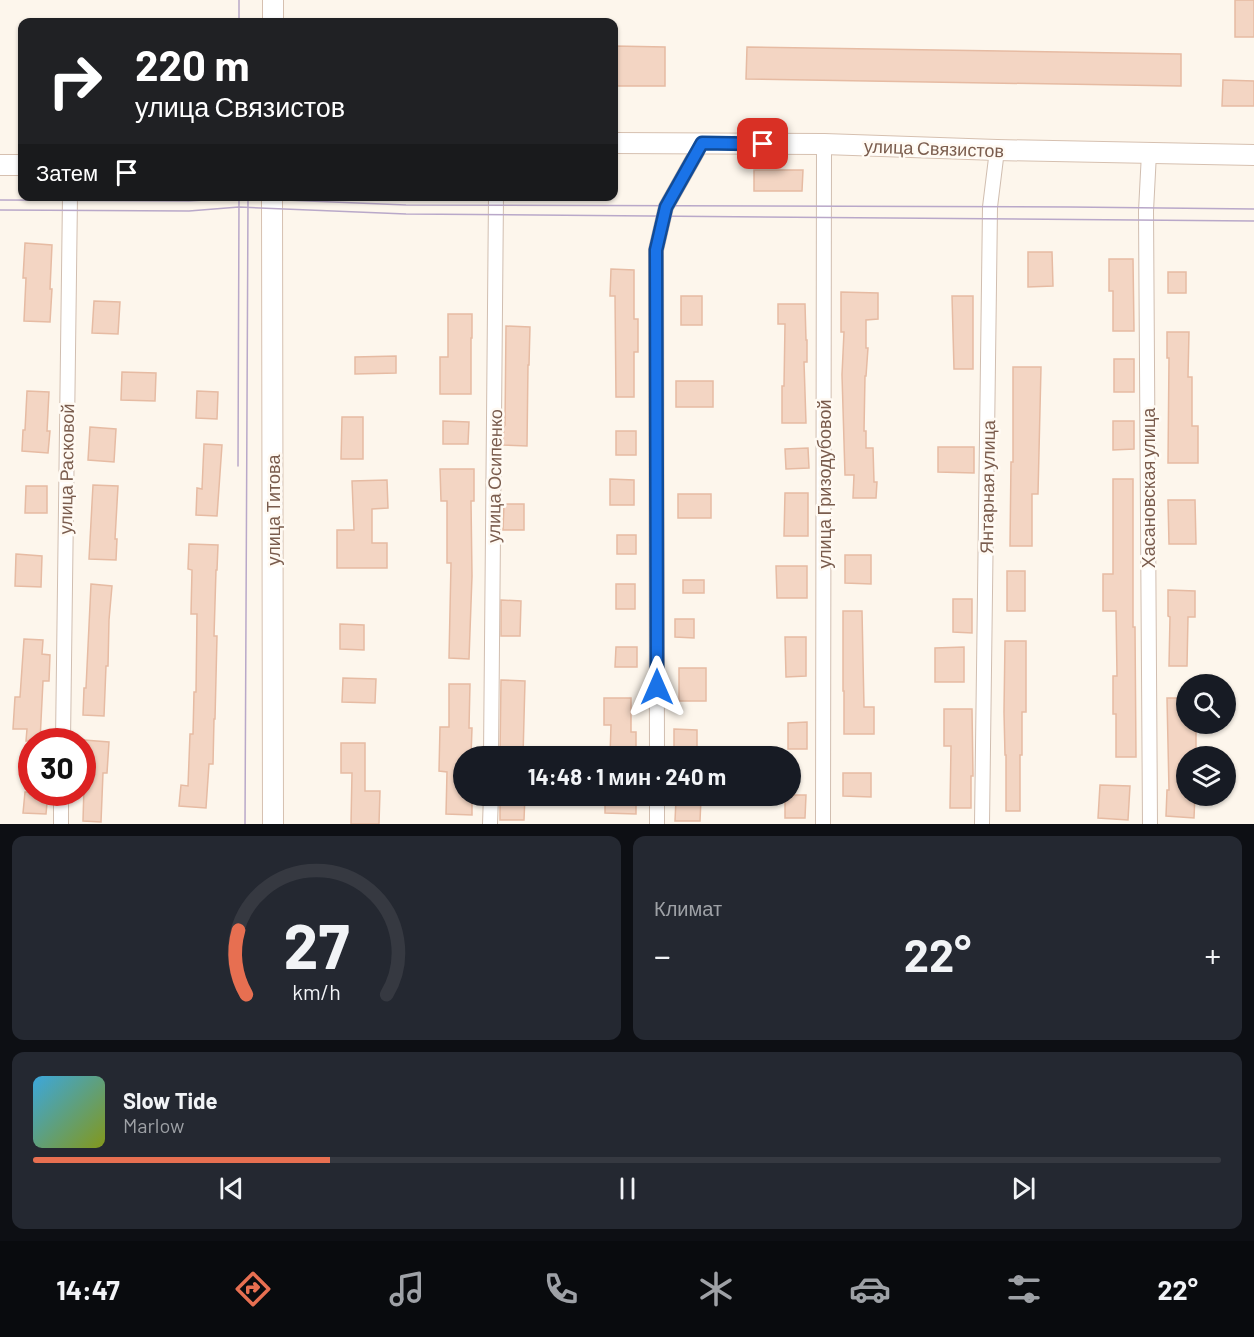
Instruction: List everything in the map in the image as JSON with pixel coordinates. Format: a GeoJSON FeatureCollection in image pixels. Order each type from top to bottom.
{"type":"FeatureCollection","features":[{"type":"Feature","properties":{"kind":"street"},"geometry":{"type":"LineString","coordinates":[[273,0],[273,18]]}},
{"type":"Feature","properties":{"kind":"street","name":"улица Связистов"},"geometry":{"type":"LineString","coordinates":[[618,143],[824,144],[1254,155]]}},
{"type":"Feature","properties":{"kind":"street"},"geometry":{"type":"LineString","coordinates":[[657,746],[656,250],[666,207],[702,143]]}},
{"type":"Feature","properties":{"kind":"street","name":"улица Гризодубовой"},"geometry":{"type":"LineString","coordinates":[[823,824],[824,144]]}},
{"type":"Feature","properties":{"kind":"street","name":"Янтарная улица"},"geometry":{"type":"LineString","coordinates":[[982,824],[990,207],[997,150]]}},
{"type":"Feature","properties":{"kind":"street","name":"Хасановская улица"},"geometry":{"type":"LineString","coordinates":[[1149,153],[1146,220],[1150,824]]}},
{"type":"Feature","properties":{"kind":"street"},"geometry":{"type":"LineString","coordinates":[[0,165],[18,165]]}},
{"type":"Feature","properties":{"kind":"street","name":"улица Расковой"},"geometry":{"type":"LineString","coordinates":[[63,728],[69,201]]}},
{"type":"Feature","properties":{"kind":"street","name":"улица Титова"},"geometry":{"type":"LineString","coordinates":[[272,201],[273,824]]}},
{"type":"Feature","properties":{"kind":"street","name":"улица Осипенко"},"geometry":{"type":"LineString","coordinates":[[491,746],[496,201]]}},
{"type":"Feature","properties":{"kind":"street"},"geometry":{"type":"LineString","coordinates":[[61,824],[62,806]]}},
{"type":"Feature","properties":{"kind":"street"},"geometry":{"type":"LineString","coordinates":[[490,824],[491,806]]}},
{"type":"Feature","properties":{"kind":"street"},"geometry":{"type":"LineString","coordinates":[[657,806],[657,824]]}},
{"type":"Feature","properties":{"kind":"building"},"geometry":{"type":"Polygon","coordinates":[[[1235,0],[1254,0],[1254,37],[1235,37],[1235,0]]]}},
{"type":"Feature","properties":{"kind":"building"},"geometry":{"type":"Polygon","coordinates":[[[618,46],[665,47],[665,86],[618,86],[618,46]]]}},
{"type":"Feature","properties":{"kind":"building"},"geometry":{"type":"Polygon","coordinates":[[[747,47],[1181,54],[1181,86],[746,79],[747,47]]]}},
{"type":"Feature","properties":{"kind":"building"},"geometry":{"type":"Polygon","coordinates":[[[1223,80],[1254,81],[1254,106],[1222,106],[1223,80]]]}},
{"type":"Feature","properties":{"kind":"building"},"geometry":{"type":"Polygon","coordinates":[[[754,170],[803,170],[802,191],[754,191],[754,170]]]}},
{"type":"Feature","properties":{"kind":"building"},"geometry":{"type":"Polygon","coordinates":[[[25,243],[52,245],[50,322],[24,321],[25,243]]]}},
{"type":"Feature","properties":{"kind":"building"},"geometry":{"type":"Polygon","coordinates":[[[1028,252],[1052,252],[1053,286],[1028,287],[1028,252]]]}},
{"type":"Feature","properties":{"kind":"building"},"geometry":{"type":"Polygon","coordinates":[[[1109,259],[1133,259],[1134,331],[1113,331],[1113,291],[1109,291],[1109,259]]]}},
{"type":"Feature","properties":{"kind":"building"},"geometry":{"type":"Polygon","coordinates":[[[611,269],[634,270],[634,319],[638,319],[638,352],[634,352],[634,397],[616,397],[615,296],[610,296],[611,269]]]}},
{"type":"Feature","properties":{"kind":"building"},"geometry":{"type":"Polygon","coordinates":[[[1168,272],[1186,272],[1186,293],[1168,293],[1168,272]]]}},
{"type":"Feature","properties":{"kind":"building"},"geometry":{"type":"Polygon","coordinates":[[[841,292],[878,293],[878,319],[866,320],[866,348],[868,348],[864,431],[866,431],[866,448],[873,448],[874,482],[877,482],[876,498],[853,498],[854,475],[845,475],[842,375],[844,332],[841,332],[841,292]]]}},
{"type":"Feature","properties":{"kind":"building"},"geometry":{"type":"Polygon","coordinates":[[[681,296],[702,296],[702,325],[681,325],[681,296]]]}},
{"type":"Feature","properties":{"kind":"building"},"geometry":{"type":"Polygon","coordinates":[[[952,296],[973,296],[973,369],[954,369],[952,296]]]}},
{"type":"Feature","properties":{"kind":"building"},"geometry":{"type":"Polygon","coordinates":[[[94,301],[120,302],[118,334],[92,333],[94,301]]]}},
{"type":"Feature","properties":{"kind":"building"},"geometry":{"type":"Polygon","coordinates":[[[778,304],[805,304],[806,423],[782,423],[785,324],[778,324],[778,304]]]}},
{"type":"Feature","properties":{"kind":"building"},"geometry":{"type":"Polygon","coordinates":[[[448,314],[472,314],[471,394],[440,394],[440,357],[448,357],[448,314]]]}},
{"type":"Feature","properties":{"kind":"building"},"geometry":{"type":"Polygon","coordinates":[[[506,326],[530,327],[527,446],[503,445],[506,326]]]}},
{"type":"Feature","properties":{"kind":"building"},"geometry":{"type":"Polygon","coordinates":[[[1167,332],[1189,332],[1188,377],[1192,377],[1192,426],[1198,426],[1198,463],[1168,463],[1169,358],[1167,358],[1167,332]]]}},
{"type":"Feature","properties":{"kind":"building"},"geometry":{"type":"Polygon","coordinates":[[[396,356],[396,373],[355,374],[355,357],[396,356]]]}},
{"type":"Feature","properties":{"kind":"building"},"geometry":{"type":"Polygon","coordinates":[[[1114,359],[1134,359],[1134,392],[1114,392],[1114,359]]]}},
{"type":"Feature","properties":{"kind":"building"},"geometry":{"type":"Polygon","coordinates":[[[1013,367],[1041,367],[1038,494],[1032,494],[1032,546],[1010,546],[1013,367]]]}},
{"type":"Feature","properties":{"kind":"building"},"geometry":{"type":"Polygon","coordinates":[[[122,372],[156,373],[155,401],[121,400],[122,372]]]}},
{"type":"Feature","properties":{"kind":"building"},"geometry":{"type":"Polygon","coordinates":[[[676,381],[713,381],[713,407],[676,407],[676,381]]]}},
{"type":"Feature","properties":{"kind":"building"},"geometry":{"type":"Polygon","coordinates":[[[27,391],[49,392],[48,453],[22,451],[27,391]]]}},
{"type":"Feature","properties":{"kind":"building"},"geometry":{"type":"Polygon","coordinates":[[[197,391],[218,392],[217,419],[196,418],[197,391]]]}},
{"type":"Feature","properties":{"kind":"building"},"geometry":{"type":"Polygon","coordinates":[[[342,417],[363,417],[363,459],[341,459],[342,417]]]}},
{"type":"Feature","properties":{"kind":"building"},"geometry":{"type":"Polygon","coordinates":[[[443,421],[469,422],[468,444],[443,444],[443,421]]]}},
{"type":"Feature","properties":{"kind":"building"},"geometry":{"type":"Polygon","coordinates":[[[1113,421],[1134,421],[1134,449],[1113,450],[1113,421]]]}},
{"type":"Feature","properties":{"kind":"building"},"geometry":{"type":"Polygon","coordinates":[[[90,427],[116,429],[114,462],[88,460],[90,427]]]}},
{"type":"Feature","properties":{"kind":"building"},"geometry":{"type":"Polygon","coordinates":[[[616,431],[636,431],[636,455],[616,455],[616,431]]]}},
{"type":"Feature","properties":{"kind":"building"},"geometry":{"type":"Polygon","coordinates":[[[204,444],[222,445],[217,516],[196,515],[197,488],[202,489],[204,444]]]}},
{"type":"Feature","properties":{"kind":"building"},"geometry":{"type":"Polygon","coordinates":[[[938,447],[974,447],[974,473],[938,472],[938,447]]]}},
{"type":"Feature","properties":{"kind":"building"},"geometry":{"type":"Polygon","coordinates":[[[808,448],[809,468],[786,469],[785,449],[808,448]]]}},
{"type":"Feature","properties":{"kind":"building"},"geometry":{"type":"Polygon","coordinates":[[[440,469],[474,469],[474,501],[471,501],[472,576],[469,659],[449,658],[451,563],[447,563],[447,501],[441,501],[440,469]]]}},
{"type":"Feature","properties":{"kind":"building"},"geometry":{"type":"Polygon","coordinates":[[[610,479],[634,480],[634,505],[610,505],[610,479]]]}},
{"type":"Feature","properties":{"kind":"building"},"geometry":{"type":"Polygon","coordinates":[[[1113,479],[1133,479],[1136,757],[1116,757],[1113,676],[1117,676],[1116,611],[1103,611],[1103,574],[1113,574],[1113,479]]]}},
{"type":"Feature","properties":{"kind":"building"},"geometry":{"type":"Polygon","coordinates":[[[387,480],[388,508],[372,509],[372,543],[387,543],[387,568],[337,568],[337,530],[354,530],[352,481],[387,480]]]}},
{"type":"Feature","properties":{"kind":"building"},"geometry":{"type":"Polygon","coordinates":[[[93,485],[118,486],[116,560],[89,559],[93,485]]]}},
{"type":"Feature","properties":{"kind":"building"},"geometry":{"type":"Polygon","coordinates":[[[26,486],[47,486],[47,513],[25,513],[26,486]]]}},
{"type":"Feature","properties":{"kind":"building"},"geometry":{"type":"Polygon","coordinates":[[[785,493],[808,493],[808,536],[784,536],[785,493]]]}},
{"type":"Feature","properties":{"kind":"building"},"geometry":{"type":"Polygon","coordinates":[[[678,494],[711,494],[711,518],[678,518],[678,494]]]}},
{"type":"Feature","properties":{"kind":"building"},"geometry":{"type":"Polygon","coordinates":[[[1168,500],[1195,500],[1196,544],[1169,544],[1168,500]]]}},
{"type":"Feature","properties":{"kind":"building"},"geometry":{"type":"Polygon","coordinates":[[[504,504],[524,504],[524,530],[503,530],[504,504]]]}},
{"type":"Feature","properties":{"kind":"building"},"geometry":{"type":"Polygon","coordinates":[[[617,535],[636,535],[636,554],[617,554],[617,535]]]}},
{"type":"Feature","properties":{"kind":"building"},"geometry":{"type":"Polygon","coordinates":[[[189,544],[218,545],[214,636],[217,636],[213,764],[209,764],[206,808],[179,806],[181,785],[188,786],[190,734],[193,734],[194,692],[196,692],[197,614],[191,614],[192,570],[188,569],[189,544]]]}},
{"type":"Feature","properties":{"kind":"building"},"geometry":{"type":"Polygon","coordinates":[[[16,554],[42,556],[41,587],[15,586],[16,554]]]}},
{"type":"Feature","properties":{"kind":"building"},"geometry":{"type":"Polygon","coordinates":[[[845,555],[871,555],[871,584],[845,583],[845,555]]]}},
{"type":"Feature","properties":{"kind":"building"},"geometry":{"type":"Polygon","coordinates":[[[776,566],[807,566],[807,598],[777,598],[776,566]]]}},
{"type":"Feature","properties":{"kind":"building"},"geometry":{"type":"Polygon","coordinates":[[[1007,571],[1025,571],[1025,611],[1007,611],[1007,571]]]}},
{"type":"Feature","properties":{"kind":"building"},"geometry":{"type":"Polygon","coordinates":[[[683,580],[704,580],[704,593],[683,593],[683,580]]]}},
{"type":"Feature","properties":{"kind":"building"},"geometry":{"type":"Polygon","coordinates":[[[91,584],[112,586],[104,716],[83,715],[91,584]]]}},
{"type":"Feature","properties":{"kind":"building"},"geometry":{"type":"Polygon","coordinates":[[[616,584],[635,584],[635,609],[616,609],[616,584]]]}},
{"type":"Feature","properties":{"kind":"building"},"geometry":{"type":"Polygon","coordinates":[[[1168,590],[1195,591],[1195,617],[1188,617],[1187,666],[1169,666],[1168,590]]]}},
{"type":"Feature","properties":{"kind":"building"},"geometry":{"type":"Polygon","coordinates":[[[953,599],[972,599],[972,633],[953,632],[953,599]]]}},
{"type":"Feature","properties":{"kind":"building"},"geometry":{"type":"Polygon","coordinates":[[[501,600],[521,601],[520,636],[501,636],[501,600]]]}},
{"type":"Feature","properties":{"kind":"building"},"geometry":{"type":"Polygon","coordinates":[[[843,611],[862,611],[864,707],[874,707],[874,734],[844,734],[843,611]]]}},
{"type":"Feature","properties":{"kind":"building"},"geometry":{"type":"Polygon","coordinates":[[[675,619],[694,619],[694,638],[675,637],[675,619]]]}},
{"type":"Feature","properties":{"kind":"building"},"geometry":{"type":"Polygon","coordinates":[[[340,624],[364,625],[364,650],[340,649],[340,624]]]}},
{"type":"Feature","properties":{"kind":"building"},"geometry":{"type":"Polygon","coordinates":[[[785,637],[806,637],[806,676],[786,677],[785,637]]]}},
{"type":"Feature","properties":{"kind":"building"},"geometry":{"type":"Polygon","coordinates":[[[24,639],[43,640],[42,654],[50,655],[49,681],[43,681],[41,728],[13,729],[15,697],[20,697],[24,639]]]}},
{"type":"Feature","properties":{"kind":"building"},"geometry":{"type":"Polygon","coordinates":[[[1005,641],[1026,641],[1026,712],[1022,712],[1020,811],[1006,811],[1005,641]]]}},
{"type":"Feature","properties":{"kind":"building"},"geometry":{"type":"Polygon","coordinates":[[[616,647],[637,647],[637,667],[615,667],[616,647]]]}},
{"type":"Feature","properties":{"kind":"building"},"geometry":{"type":"Polygon","coordinates":[[[964,647],[964,682],[935,682],[935,648],[964,647]]]}},
{"type":"Feature","properties":{"kind":"building"},"geometry":{"type":"Polygon","coordinates":[[[679,668],[706,668],[706,701],[679,701],[679,668]]]}},
{"type":"Feature","properties":{"kind":"building"},"geometry":{"type":"Polygon","coordinates":[[[343,678],[376,679],[375,703],[342,702],[343,678]]]}},
{"type":"Feature","properties":{"kind":"building"},"geometry":{"type":"Polygon","coordinates":[[[501,680],[525,681],[523,746],[500,746],[501,680]]]}},
{"type":"Feature","properties":{"kind":"building"},"geometry":{"type":"Polygon","coordinates":[[[449,684],[470,684],[469,728],[472,728],[471,746],[453,746],[453,806],[472,806],[472,815],[446,814],[447,772],[439,771],[440,727],[449,727],[449,684]]]}},
{"type":"Feature","properties":{"kind":"building"},"geometry":{"type":"Polygon","coordinates":[[[604,698],[631,698],[631,732],[636,732],[636,746],[610,746],[611,725],[604,725],[604,698]]]}},
{"type":"Feature","properties":{"kind":"building"},"geometry":{"type":"Polygon","coordinates":[[[1167,698],[1176,698],[1176,734],[1196,734],[1196,746],[1176,746],[1176,806],[1195,806],[1194,818],[1166,816],[1167,790],[1169,790],[1167,698]]]}},
{"type":"Feature","properties":{"kind":"building"},"geometry":{"type":"Polygon","coordinates":[[[944,709],[972,709],[971,808],[950,808],[951,746],[944,746],[944,709]]]}},
{"type":"Feature","properties":{"kind":"building"},"geometry":{"type":"Polygon","coordinates":[[[807,722],[807,749],[801,749],[801,746],[788,746],[788,723],[807,722]]]}},
{"type":"Feature","properties":{"kind":"building"},"geometry":{"type":"Polygon","coordinates":[[[674,729],[697,730],[697,746],[674,746],[674,729]]]}},
{"type":"Feature","properties":{"kind":"building"},"geometry":{"type":"Polygon","coordinates":[[[96,741],[109,742],[107,773],[103,773],[101,822],[83,821],[83,806],[96,806],[96,741]]]}},
{"type":"Feature","properties":{"kind":"building"},"geometry":{"type":"Polygon","coordinates":[[[341,743],[365,743],[365,791],[380,791],[379,824],[351,824],[352,773],[341,773],[341,743]]]}},
{"type":"Feature","properties":{"kind":"building"},"geometry":{"type":"Polygon","coordinates":[[[843,773],[871,773],[871,797],[843,796],[843,773]]]}},
{"type":"Feature","properties":{"kind":"building"},"geometry":{"type":"Polygon","coordinates":[[[1100,785],[1130,786],[1128,820],[1098,818],[1100,785]]]}},
{"type":"Feature","properties":{"kind":"building"},"geometry":{"type":"Polygon","coordinates":[[[801,795],[806,795],[805,818],[785,818],[785,806],[801,806],[801,795]]]}},
{"type":"Feature","properties":{"kind":"building"},"geometry":{"type":"Polygon","coordinates":[[[24,806],[47,806],[46,814],[23,813],[24,806]]]}},
{"type":"Feature","properties":{"kind":"building"},"geometry":{"type":"Polygon","coordinates":[[[500,806],[525,806],[524,820],[500,820],[500,806]]]}},
{"type":"Feature","properties":{"kind":"building"},"geometry":{"type":"Polygon","coordinates":[[[605,806],[636,806],[636,814],[605,813],[605,806]]]}},
{"type":"Feature","properties":{"kind":"building"},"geometry":{"type":"Polygon","coordinates":[[[676,806],[701,806],[700,821],[675,821],[676,806]]]}},
{"type":"Feature","properties":{"kind":"tram line"},"geometry":{"type":"LineString","coordinates":[[239,0],[239,18]]}},
{"type":"Feature","properties":{"kind":"tram line"},"geometry":{"type":"LineString","coordinates":[[0,200],[18,200]]}},
{"type":"Feature","properties":{"kind":"tram line"},"geometry":{"type":"LineString","coordinates":[[238,466],[239,201]]}},
{"type":"Feature","properties":{"kind":"tram line"},"geometry":{"type":"LineString","coordinates":[[245,824],[248,201]]}},
{"type":"Feature","properties":{"kind":"tram line"},"geometry":{"type":"LineString","coordinates":[[311,201],[406,205],[1254,209]]}},
{"type":"Feature","properties":{"kind":"tram line"},"geometry":{"type":"LineString","coordinates":[[0,210],[189,211],[239,207],[406,214],[1254,221]]}},
{"type":"Feature","properties":{"kind":"route"},"geometry":{"type":"LineString","coordinates":[[657,687],[656,250],[666,207],[702,143],[763,144]]}}]}
